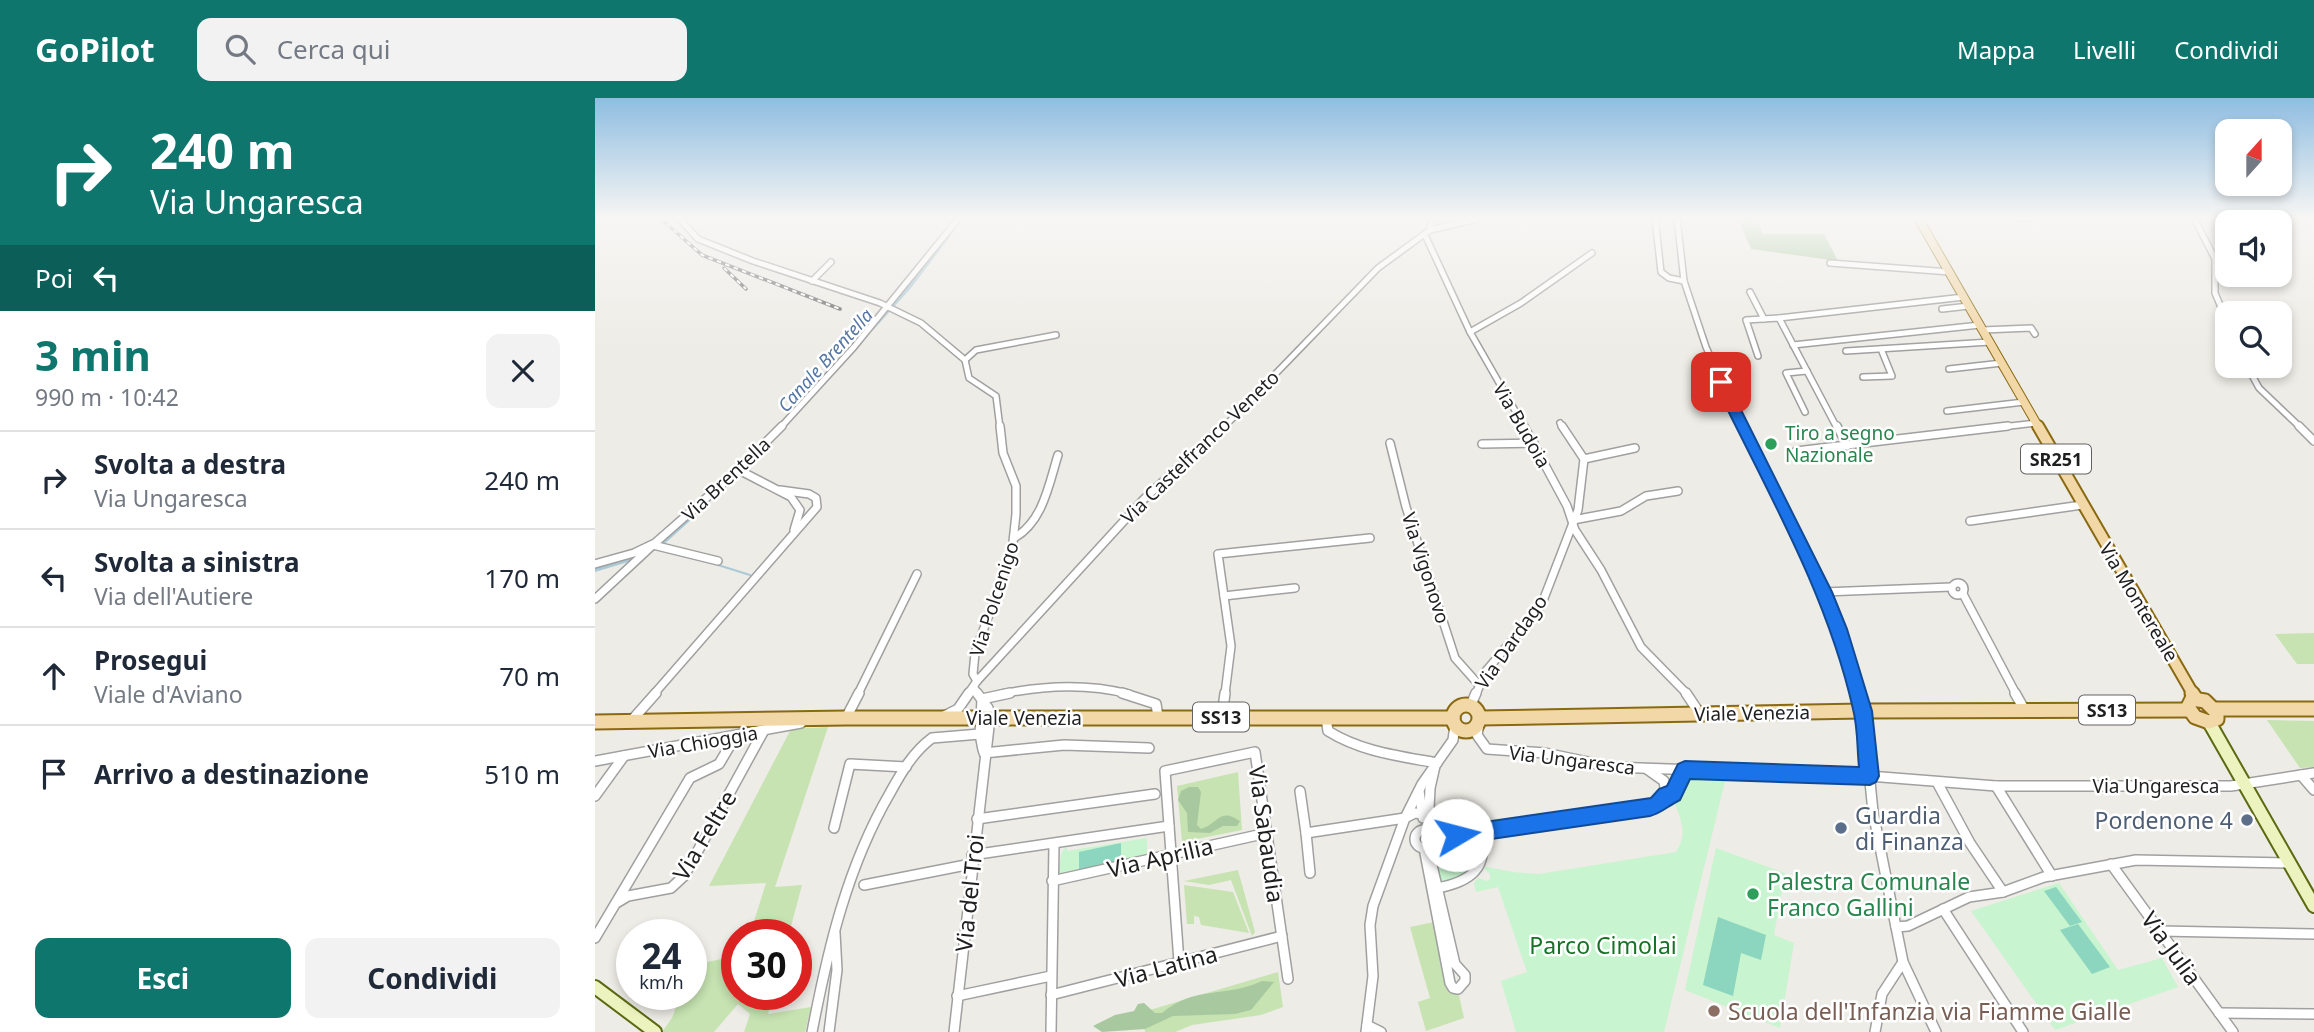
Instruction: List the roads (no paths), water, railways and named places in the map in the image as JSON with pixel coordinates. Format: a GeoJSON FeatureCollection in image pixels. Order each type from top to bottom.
{"type":"FeatureCollection","features":[{"type":"Feature","properties":{"kind":"main road","name":"Via Montereale"},"geometry":{"type":"LineString","coordinates":[[1944,262],[2196,699]]}},
{"type":"Feature","properties":{"kind":"main road"},"geometry":{"type":"LineString","coordinates":[[2215,709],[2217,719],[2209,722],[2195,717],[2188,704],[2196,699],[2205,701],[2215,709],[2314,709]]}},
{"type":"Feature","properties":{"kind":"main road"},"geometry":{"type":"LineString","coordinates":[[1454,722],[1458,709],[1470,707],[1477,711],[1479,721]]}},
{"type":"Feature","properties":{"kind":"main road","name":"Viale Venezia"},"geometry":{"type":"LineString","coordinates":[[595,722],[811,718],[1222,717],[1454,722],[1466,730],[1479,721],[1694,714],[2024,709],[2189,710]]}},
{"type":"Feature","properties":{"kind":"main road"},"geometry":{"type":"LineString","coordinates":[[2209,722],[2314,906]]}},
{"type":"Feature","properties":{"kind":"main road"},"geometry":{"type":"LineString","coordinates":[[595,987],[655,1032]]}},
{"type":"Feature","properties":{"kind":"street","name":"Via Polcenigo"},"geometry":{"type":"LineString","coordinates":[[755,262],[880,303],[935,332],[965,360],[969,378],[991,391],[999,403],[1001,444],[1016,486],[1014,538],[1007,567],[975,653],[975,684]]}},
{"type":"Feature","properties":{"kind":"street"},"geometry":{"type":"LineString","coordinates":[[812,281],[831,262]]}},
{"type":"Feature","properties":{"kind":"street","name":"Via Brentella"},"geometry":{"type":"LineString","coordinates":[[595,564],[656,545],[773,436],[887,308],[924,262]]}},
{"type":"Feature","properties":{"kind":"street","name":"Via Castelfranco Veneto"},"geometry":{"type":"LineString","coordinates":[[941,718],[958,709],[975,684],[1144,499],[1209,442],[1387,262]]}},
{"type":"Feature","properties":{"kind":"street","name":"Via Budoia"},"geometry":{"type":"LineString","coordinates":[[1440,262],[1471,332],[1534,443],[1584,546],[1601,570],[1641,647],[1697,705],[1694,714]]}},
{"type":"Feature","properties":{"kind":"street"},"geometry":{"type":"LineString","coordinates":[[1471,332],[1521,303],[1581,262]]}},
{"type":"Feature","properties":{"kind":"street"},"geometry":{"type":"LineString","coordinates":[[1660,262],[1661,272],[1669,278],[1684,281]]}},
{"type":"Feature","properties":{"kind":"street"},"geometry":{"type":"LineString","coordinates":[[1682,262],[1688,300],[1728,400],[1824,592],[1842,640],[1863,711],[1873,812],[1903,962],[1936,1032]]}},
{"type":"Feature","properties":{"kind":"street"},"geometry":{"type":"LineString","coordinates":[[2215,262],[2215,293],[2218,301]]}},
{"type":"Feature","properties":{"kind":"street"},"geometry":{"type":"LineString","coordinates":[[1830,263],[1950,272]]}},
{"type":"Feature","properties":{"kind":"street"},"geometry":{"type":"LineString","coordinates":[[1750,292],[1764,319]]}},
{"type":"Feature","properties":{"kind":"street"},"geometry":{"type":"LineString","coordinates":[[1942,309],[1966,302]]}},
{"type":"Feature","properties":{"kind":"street"},"geometry":{"type":"LineString","coordinates":[[1758,356],[1746,320],[1966,302]]}},
{"type":"Feature","properties":{"kind":"street"},"geometry":{"type":"LineString","coordinates":[[1779,318],[1847,446]]}},
{"type":"Feature","properties":{"kind":"street"},"geometry":{"type":"LineString","coordinates":[[1793,345],[1981,328],[2031,328],[2035,334]]}},
{"type":"Feature","properties":{"kind":"street"},"geometry":{"type":"LineString","coordinates":[[976,350],[1056,335]]}},
{"type":"Feature","properties":{"kind":"street"},"geometry":{"type":"LineString","coordinates":[[965,360],[980,342]]}},
{"type":"Feature","properties":{"kind":"street"},"geometry":{"type":"LineString","coordinates":[[1846,351],[1990,342]]}},
{"type":"Feature","properties":{"kind":"street"},"geometry":{"type":"LineString","coordinates":[[1863,377],[1892,376],[1881,349]]}},
{"type":"Feature","properties":{"kind":"street"},"geometry":{"type":"LineString","coordinates":[[1949,369],[2001,363]]}},
{"type":"Feature","properties":{"kind":"street"},"geometry":{"type":"LineString","coordinates":[[1805,412],[1786,373],[1807,371]]}},
{"type":"Feature","properties":{"kind":"street"},"geometry":{"type":"LineString","coordinates":[[2253,378],[2259,388],[2314,441]]}},
{"type":"Feature","properties":{"kind":"street"},"geometry":{"type":"LineString","coordinates":[[1947,411],[2024,402]]}},
{"type":"Feature","properties":{"kind":"street"},"geometry":{"type":"LineString","coordinates":[[1560,423],[1584,459],[1635,448]]}},
{"type":"Feature","properties":{"kind":"street"},"geometry":{"type":"LineString","coordinates":[[1796,451],[2036,423]]}},
{"type":"Feature","properties":{"kind":"street","name":"Via Vigonovo"},"geometry":{"type":"LineString","coordinates":[[1390,443],[1406,507],[1455,658],[1479,685]]}},
{"type":"Feature","properties":{"kind":"street"},"geometry":{"type":"LineString","coordinates":[[1482,444],[1534,443]]}},
{"type":"Feature","properties":{"kind":"street"},"geometry":{"type":"LineString","coordinates":[[1014,538],[1022,536],[1037,513],[1058,455]]}},
{"type":"Feature","properties":{"kind":"street","name":"Via Dardago"},"geometry":{"type":"LineString","coordinates":[[1470,707],[1486,671],[1541,606],[1578,510],[1584,459]]}},
{"type":"Feature","properties":{"kind":"street"},"geometry":{"type":"LineString","coordinates":[[737,469],[794,499],[800,510],[793,532]]}},
{"type":"Feature","properties":{"kind":"street"},"geometry":{"type":"LineString","coordinates":[[630,721],[817,506],[817,498],[780,490]]}},
{"type":"Feature","properties":{"kind":"street"},"geometry":{"type":"LineString","coordinates":[[1573,520],[1621,511],[1646,496],[1678,491]]}},
{"type":"Feature","properties":{"kind":"street"},"geometry":{"type":"LineString","coordinates":[[794,499],[801,494]]}},
{"type":"Feature","properties":{"kind":"street"},"geometry":{"type":"LineString","coordinates":[[1970,521],[2083,505]]}},
{"type":"Feature","properties":{"kind":"street"},"geometry":{"type":"LineString","coordinates":[[1222,717],[1231,646],[1218,554],[1370,538]]}},
{"type":"Feature","properties":{"kind":"street"},"geometry":{"type":"LineString","coordinates":[[595,599],[656,545]]}},
{"type":"Feature","properties":{"kind":"street","name":"Via Brentella"},"geometry":{"type":"LineString","coordinates":[[656,545],[718,561]]}},
{"type":"Feature","properties":{"kind":"street"},"geometry":{"type":"LineString","coordinates":[[846,718],[917,574]]}},
{"type":"Feature","properties":{"kind":"street"},"geometry":{"type":"LineString","coordinates":[[1824,592],[1951,587],[1955,593],[1963,594],[2024,709]]}},
{"type":"Feature","properties":{"kind":"street"},"geometry":{"type":"LineString","coordinates":[[1224,596],[1295,588]]}},
{"type":"Feature","properties":{"kind":"street"},"geometry":{"type":"LineString","coordinates":[[975,684],[982,699],[985,718]]}},
{"type":"Feature","properties":{"kind":"street"},"geometry":{"type":"LineString","coordinates":[[982,699],[1027,687],[1084,684],[1156,704],[1158,717]]}},
{"type":"Feature","properties":{"kind":"street"},"geometry":{"type":"LineString","coordinates":[[1685,692],[1694,714]]}},
{"type":"Feature","properties":{"kind":"street","name":"Via Chioggia"},"geometry":{"type":"LineString","coordinates":[[595,761],[763,732],[811,718]]}},
{"type":"Feature","properties":{"kind":"street","name":"Via del Troi"},"geometry":{"type":"LineString","coordinates":[[984,754],[980,734],[985,718]]}},
{"type":"Feature","properties":{"kind":"street","name":"Via del Troi"},"geometry":{"type":"LineString","coordinates":[[954,1032],[984,754],[985,718]]}},
{"type":"Feature","properties":{"kind":"street"},"geometry":{"type":"LineString","coordinates":[[1327,718],[1328,731],[1355,746],[1436,764]]}},
{"type":"Feature","properties":{"kind":"street","name":"Via Ungaresca"},"geometry":{"type":"LineString","coordinates":[[1479,721],[1477,734],[1483,746],[1494,750],[1545,753],[1612,767],[1870,776],[1938,784],[1996,786],[2245,785],[2258,780],[2314,774]]}},
{"type":"Feature","properties":{"kind":"street"},"geometry":{"type":"LineString","coordinates":[[1381,1032],[1367,1029],[1373,976],[1370,925],[1373,906],[1405,818],[1456,733],[1454,722]]}},
{"type":"Feature","properties":{"kind":"street","name":"Via Feltre"},"geometry":{"type":"LineString","coordinates":[[617,902],[628,896],[671,888],[684,876],[763,732]]}},
{"type":"Feature","properties":{"kind":"street"},"geometry":{"type":"LineString","coordinates":[[812,1032],[834,929],[863,845],[876,817],[917,750],[932,738],[980,734]]}},
{"type":"Feature","properties":{"kind":"street"},"geometry":{"type":"LineString","coordinates":[[595,938],[690,778],[719,764],[735,737]]}},
{"type":"Feature","properties":{"kind":"street"},"geometry":{"type":"LineString","coordinates":[[984,754],[1064,745],[1149,748]]}},
{"type":"Feature","properties":{"kind":"street","name":"Via Sabaudia"},"geometry":{"type":"LineString","coordinates":[[1169,826],[1165,771],[1255,752],[1288,979]]}},
{"type":"Feature","properties":{"kind":"street"},"geometry":{"type":"LineString","coordinates":[[595,796],[625,755]]}},
{"type":"Feature","properties":{"kind":"street"},"geometry":{"type":"LineString","coordinates":[[834,828],[850,764],[906,767]]}},
{"type":"Feature","properties":{"kind":"street"},"geometry":{"type":"LineString","coordinates":[[1426,848],[1455,964],[1465,975],[1465,981],[1458,989],[1453,988],[1450,983],[1426,848],[1430,789],[1436,764]]}},
{"type":"Feature","properties":{"kind":"street"},"geometry":{"type":"LineString","coordinates":[[1647,769],[1664,781]]}},
{"type":"Feature","properties":{"kind":"street"},"geometry":{"type":"LineString","coordinates":[[1666,795],[1664,781],[1670,769]]}},
{"type":"Feature","properties":{"kind":"street"},"geometry":{"type":"LineString","coordinates":[[1670,769],[1678,782]]}},
{"type":"Feature","properties":{"kind":"street"},"geometry":{"type":"LineString","coordinates":[[1426,848],[1416,844],[1415,838],[1428,833],[1480,832],[1657,805],[1666,795],[1673,794],[1685,770]]}},
{"type":"Feature","properties":{"kind":"street"},"geometry":{"type":"LineString","coordinates":[[2301,775],[2314,790]]}},
{"type":"Feature","properties":{"kind":"street"},"geometry":{"type":"LineString","coordinates":[[1938,784],[1970,843],[2003,891]]}},
{"type":"Feature","properties":{"kind":"street"},"geometry":{"type":"LineString","coordinates":[[1996,786],[2052,876]]}},
{"type":"Feature","properties":{"kind":"street"},"geometry":{"type":"LineString","coordinates":[[1300,791],[1310,873]]}},
{"type":"Feature","properties":{"kind":"street"},"geometry":{"type":"LineString","coordinates":[[1419,791],[1428,833]]}},
{"type":"Feature","properties":{"kind":"street"},"geometry":{"type":"LineString","coordinates":[[977,819],[1155,794]]}},
{"type":"Feature","properties":{"kind":"street"},"geometry":{"type":"LineString","coordinates":[[1306,833],[1405,818],[1415,813],[1423,814]]}},
{"type":"Feature","properties":{"kind":"street"},"geometry":{"type":"LineString","coordinates":[[864,885],[1054,844],[1169,826],[1179,962]]}},
{"type":"Feature","properties":{"kind":"street"},"geometry":{"type":"LineString","coordinates":[[1437,888],[1464,882],[1477,869],[1483,851],[1480,832]]}},
{"type":"Feature","properties":{"kind":"street","name":"Via Aprilia"},"geometry":{"type":"LineString","coordinates":[[1052,881],[1267,833]]}},
{"type":"Feature","properties":{"kind":"street"},"geometry":{"type":"LineString","coordinates":[[1051,1032],[1054,844]]}},
{"type":"Feature","properties":{"kind":"street"},"geometry":{"type":"LineString","coordinates":[[1896,927],[1908,926],[1969,897],[2111,864],[2136,860],[2289,863]]}},
{"type":"Feature","properties":{"kind":"street","name":"Via Julia"},"geometry":{"type":"LineString","coordinates":[[2111,864],[2233,1032]]}},
{"type":"Feature","properties":{"kind":"street"},"geometry":{"type":"LineString","coordinates":[[1943,909],[2023,1032]]}},
{"type":"Feature","properties":{"kind":"street"},"geometry":{"type":"LineString","coordinates":[[829,1032],[839,950],[834,929]]}},
{"type":"Feature","properties":{"kind":"street"},"geometry":{"type":"LineString","coordinates":[[2160,931],[2314,934]]}},
{"type":"Feature","properties":{"kind":"street","name":"Via Latina"},"geometry":{"type":"LineString","coordinates":[[1051,995],[1282,936]]}},
{"type":"Feature","properties":{"kind":"street"},"geometry":{"type":"LineString","coordinates":[[1875,1032],[1882,994],[1903,962]]}},
{"type":"Feature","properties":{"kind":"street"},"geometry":{"type":"LineString","coordinates":[[957,996],[1051,976]]}},
{"type":"Feature","properties":{"kind":"street"},"geometry":{"type":"LineString","coordinates":[[2219,1013],[2314,1014]]}},
{"type":"Feature","properties":{"kind":"waterway","name":"Canale Brentella"},"geometry":{"type":"LineString","coordinates":[[872,328],[928,262]]}},
{"type":"Feature","properties":{"kind":"waterway","name":"Canale Brentella"},"geometry":{"type":"LineString","coordinates":[[661,543],[693,514]]}},
{"type":"Feature","properties":{"kind":"waterway","name":"Canale Brentella"},"geometry":{"type":"LineString","coordinates":[[595,569],[638,556]]}},
{"type":"Feature","properties":{"kind":"waterway"},"geometry":{"type":"LineString","coordinates":[[718,565],[750,575]]}},
{"type":"Feature","properties":{"kind":"railway"},"geometry":{"type":"LineString","coordinates":[[719,262],[840,309]]}},
{"type":"Feature","properties":{"kind":"railway"},"geometry":{"type":"LineString","coordinates":[[724,268],[746,289]]}},
{"type":"Feature","properties":{"kind":"place","name":"Tiro a segno Nazionale"},"geometry":{"type":"Point","coordinates":[1771,444]}},
{"type":"Feature","properties":{"kind":"place","name":"Pordenone 4"},"geometry":{"type":"Point","coordinates":[2247,820]}},
{"type":"Feature","properties":{"kind":"place","name":"Guardia di Finanza"},"geometry":{"type":"Point","coordinates":[1841,828]}},
{"type":"Feature","properties":{"kind":"place","name":"Palestra Comunale Franco Gallini"},"geometry":{"type":"Point","coordinates":[1753,894]}},
{"type":"Feature","properties":{"kind":"place","name":"Scuola dell'Infanzia via Fiamme Gialle"},"geometry":{"type":"Point","coordinates":[1714,1011]}},
{"type":"Feature","properties":{"kind":"park label","name":"Parco Cimolai"},"geometry":{"type":"Point","coordinates":[1603,945]}}]}
